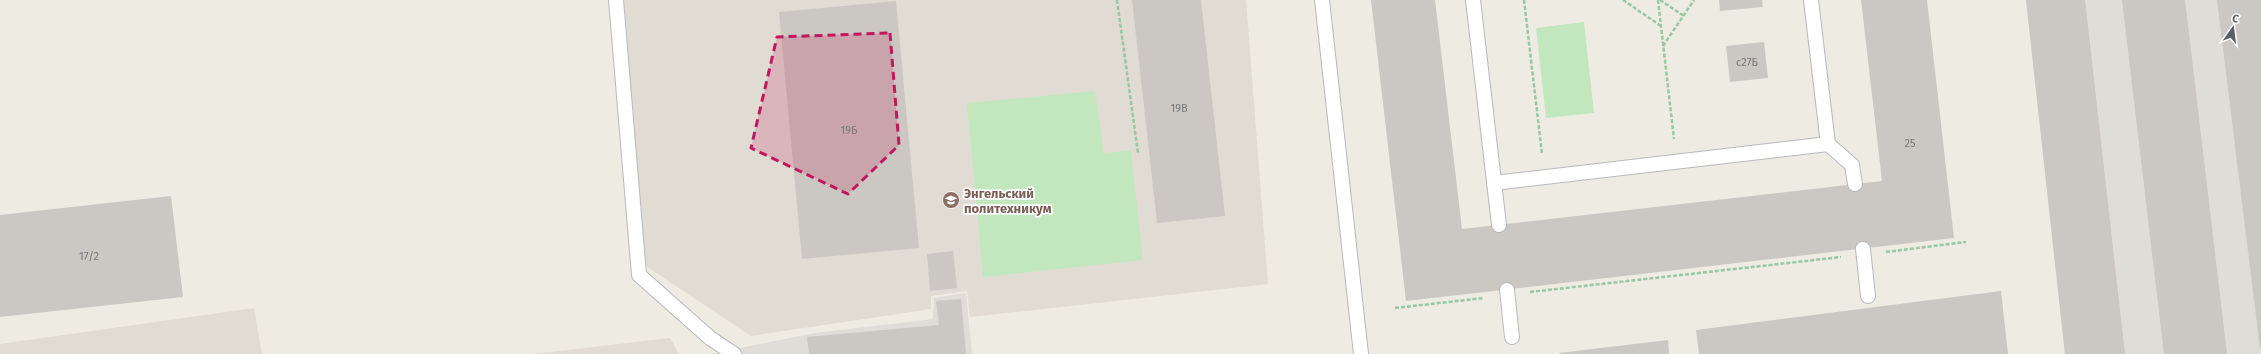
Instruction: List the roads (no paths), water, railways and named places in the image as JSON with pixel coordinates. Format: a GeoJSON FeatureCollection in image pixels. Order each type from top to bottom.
{"type":"FeatureCollection","features":[{"type":"Feature","properties":{"kind":"lane"},"geometry":{"type":"LineString","coordinates":[[616,0],[639,275],[710,338],[734,354]]}},
{"type":"Feature","properties":{"kind":"lane"},"geometry":{"type":"LineString","coordinates":[[1322,0],[1361,354]]}},
{"type":"Feature","properties":{"kind":"lane"},"geometry":{"type":"LineString","coordinates":[[1473,0],[1499,225]]}},
{"type":"Feature","properties":{"kind":"lane"},"geometry":{"type":"LineString","coordinates":[[1811,0],[1828,144],[1852,165],[1855,184]]}},
{"type":"Feature","properties":{"kind":"lane"},"geometry":{"type":"LineString","coordinates":[[1494,183],[1828,144]]}},
{"type":"Feature","properties":{"kind":"lane"},"geometry":{"type":"LineString","coordinates":[[1863,252],[1868,296]]}},
{"type":"Feature","properties":{"kind":"lane"},"geometry":{"type":"LineString","coordinates":[[1507,292],[1512,337]]}},
{"type":"Feature","properties":{"kind":"place","name":"Энгельский политехникум"},"geometry":{"type":"Point","coordinates":[951,200]}}]}
